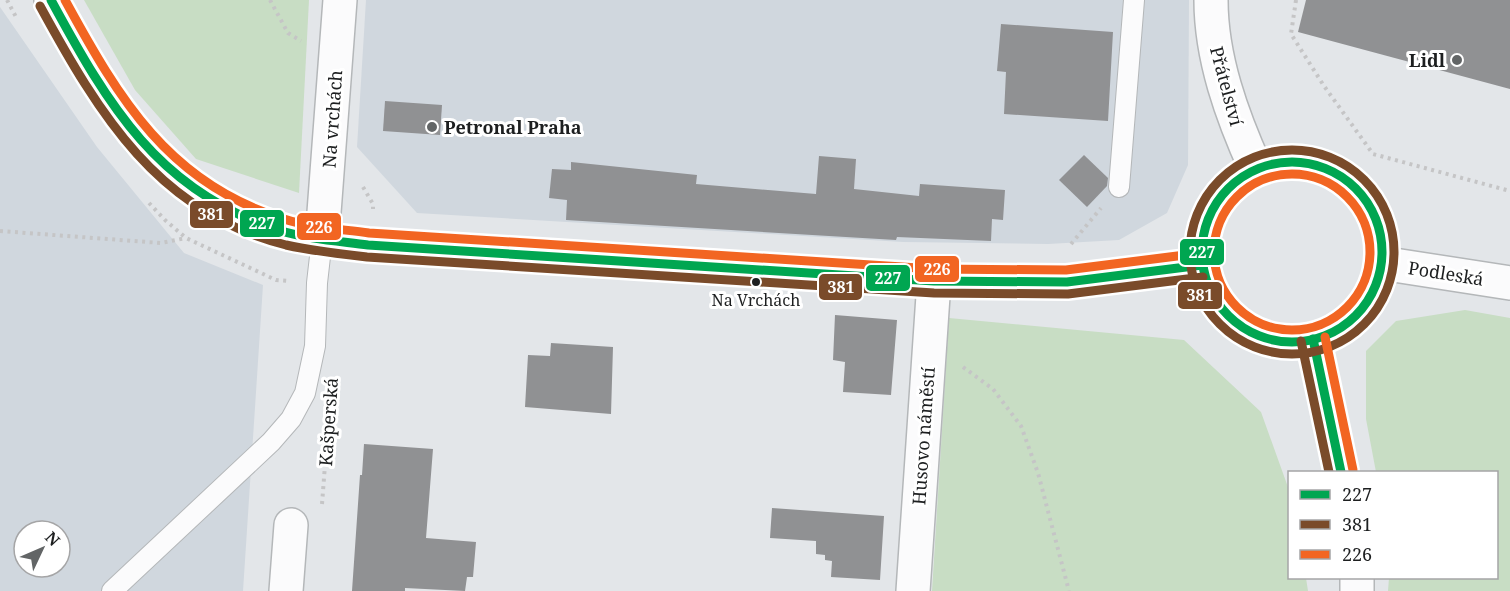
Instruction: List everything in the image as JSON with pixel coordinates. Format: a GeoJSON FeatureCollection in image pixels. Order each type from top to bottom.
{"type":"FeatureCollection","features":[{"type":"Feature","properties":{"kind":"main road"},"geometry":{"type":"LineString","coordinates":[[51,0],[114,108],[141,143],[170,171],[202,195],[241,217],[279,231],[368,245],[934,281],[1067,282],[1202,265]]}},
{"type":"Feature","properties":{"kind":"main road","name":"Na vrchách"},"geometry":{"type":"LineString","coordinates":[[322,238],[340,0]]}},
{"type":"Feature","properties":{"kind":"main road","name":"Přátelství"},"geometry":{"type":"LineString","coordinates":[[1211,0],[1211,17],[1222,76],[1239,130],[1256,169]]}},
{"type":"Feature","properties":{"kind":"main road"},"geometry":{"type":"LineString","coordinates":[[1278,162],[1301,162],[1324,167],[1345,178],[1362,194],[1374,214],[1381,236],[1382,263],[1377,282],[1367,303],[1351,321],[1330,334],[1308,341],[1284,342],[1260,336],[1239,325],[1222,309],[1209,288],[1202,265],[1202,241],[1208,219],[1219,198],[1236,181],[1256,169],[1278,162]]}},
{"type":"Feature","properties":{"kind":"main road","name":"Podleská"},"geometry":{"type":"LineString","coordinates":[[1382,263],[1510,283]]}},
{"type":"Feature","properties":{"kind":"main road","name":"Husovo náměstí"},"geometry":{"type":"LineString","coordinates":[[913,591],[934,281]]}},
{"type":"Feature","properties":{"kind":"main road"},"geometry":{"type":"LineString","coordinates":[[1313,339],[1341,471]]}},
{"type":"Feature","properties":{"kind":"main road"},"geometry":{"type":"LineString","coordinates":[[286,591],[291,525]]}},
{"type":"Feature","properties":{"kind":"lane"},"geometry":{"type":"LineString","coordinates":[[1119,187],[1134,0]]}},
{"type":"Feature","properties":{"kind":"lane"},"geometry":{"type":"LineString","coordinates":[[112,591],[271,442],[291,419],[305,393],[315,346],[317,283],[322,238]]}},
{"type":"Feature","properties":{"kind":"path"},"geometry":{"type":"LineString","coordinates":[[1296,0],[1291,34],[1324,86],[1373,154],[1510,191]]}},
{"type":"Feature","properties":{"kind":"path"},"geometry":{"type":"LineString","coordinates":[[0,231],[161,243],[186,238]]}},
{"type":"Feature","properties":{"kind":"path"},"geometry":{"type":"LineString","coordinates":[[929,341],[993,389],[1022,426],[1038,473],[1069,591]]}},
{"type":"Feature","properties":{"kind":"path","name":"Kašperská"},"geometry":{"type":"LineString","coordinates":[[291,525],[320,527],[330,403]]}},
{"type":"Feature","properties":{"kind":"shaded area"},"geometry":{"type":"Polygon","coordinates":[[[366,0],[1189,0],[1188,165],[1167,213],[1119,240],[1048,244],[903,242],[417,213],[357,147],[366,0]]]}},
{"type":"Feature","properties":{"kind":"shaded area"},"geometry":{"type":"Polygon","coordinates":[[[0,7],[97,147],[184,253],[263,285],[243,591],[0,591],[0,7]]]}},
{"type":"Feature","properties":{"kind":"green space"},"geometry":{"type":"Polygon","coordinates":[[[84,0],[309,0],[299,193],[196,159],[135,90],[84,0]]]}},
{"type":"Feature","properties":{"kind":"green space"},"geometry":{"type":"Polygon","coordinates":[[[1465,310],[1510,318],[1510,591],[1388,591],[1389,579],[1498,579],[1498,471],[1376,471],[1366,419],[1366,351],[1396,321],[1465,310]]]}},
{"type":"Feature","properties":{"kind":"green space"},"geometry":{"type":"Polygon","coordinates":[[[949,318],[1184,340],[1261,412],[1288,487],[1288,579],[1306,579],[1308,591],[932,591],[949,318]]]}},
{"type":"Feature","properties":{"kind":"building","name":"Lidl"},"geometry":{"type":"Polygon","coordinates":[[[1306,0],[1510,0],[1510,89],[1298,32],[1306,0]]]}},
{"type":"Feature","properties":{"kind":"building"},"geometry":{"type":"Polygon","coordinates":[[[1001,24],[1113,32],[1108,121],[1004,114],[1006,72],[997,71],[1001,24]]]}},
{"type":"Feature","properties":{"kind":"building"},"geometry":{"type":"Polygon","coordinates":[[[385,101],[442,105],[440,135],[383,131],[385,101]]]}},
{"type":"Feature","properties":{"kind":"building"},"geometry":{"type":"Polygon","coordinates":[[[1084,155],[1108,178],[1107,186],[1087,207],[1059,180],[1084,155]]]}},
{"type":"Feature","properties":{"kind":"building"},"geometry":{"type":"Polygon","coordinates":[[[819,156],[856,159],[854,189],[919,196],[920,184],[1005,190],[1003,220],[992,219],[991,241],[897,237],[896,240],[566,220],[567,200],[549,198],[552,169],[571,170],[571,162],[697,175],[696,184],[816,194],[819,156]]]}},
{"type":"Feature","properties":{"kind":"building"},"geometry":{"type":"Polygon","coordinates":[[[835,315],[897,320],[891,395],[843,392],[845,362],[833,360],[835,315]]]}},
{"type":"Feature","properties":{"kind":"building"},"geometry":{"type":"Polygon","coordinates":[[[551,343],[613,347],[611,414],[525,407],[528,355],[550,356],[551,343]]]}},
{"type":"Feature","properties":{"kind":"building"},"geometry":{"type":"Polygon","coordinates":[[[364,444],[433,449],[426,538],[476,542],[473,577],[467,577],[465,591],[405,588],[405,591],[352,591],[364,444]]]}},
{"type":"Feature","properties":{"kind":"building"},"geometry":{"type":"Polygon","coordinates":[[[772,508],[884,516],[880,580],[831,577],[832,561],[825,560],[825,555],[816,554],[816,541],[770,538],[772,508]]]}},
{"type":"Feature","properties":{"kind":"transit line","name":"227"},"geometry":{"type":"LineString","coordinates":[[51,0],[116,109],[168,168],[200,192],[236,213],[289,233],[368,245],[934,281],[1067,282],[1202,265]]}},
{"type":"Feature","properties":{"kind":"transit line","name":"226"},"geometry":{"type":"LineString","coordinates":[[65,0],[128,104],[152,134],[178,160],[209,184],[244,204],[305,224],[369,233],[934,269],[1066,270],[1201,253]]}},
{"type":"Feature","properties":{"kind":"transit line","name":"381"},"geometry":{"type":"LineString","coordinates":[[40,6],[85,84],[110,121],[137,154],[167,184],[202,209],[241,230],[286,245],[367,257],[934,293],[1068,294],[1203,277]]}},
{"type":"Feature","properties":{"kind":"transit line","name":"381"},"geometry":{"type":"LineString","coordinates":[[1292,150],[1312,152],[1340,162],[1357,173],[1371,187],[1386,213],[1392,232],[1394,252],[1392,272],[1382,300],[1371,317],[1357,331],[1331,346],[1312,352],[1292,354],[1272,352],[1244,342],[1227,331],[1213,317],[1198,291],[1192,272],[1190,252],[1192,232],[1202,204],[1213,187],[1227,173],[1253,158],[1272,152],[1292,150]]}},
{"type":"Feature","properties":{"kind":"transit line","name":"227"},"geometry":{"type":"LineString","coordinates":[[1292,162],[1326,169],[1342,177],[1356,188],[1367,202],[1375,218],[1382,252],[1375,286],[1367,302],[1356,316],[1342,327],[1326,335],[1292,342],[1258,335],[1242,327],[1228,316],[1217,302],[1209,286],[1202,252],[1209,218],[1217,202],[1228,188],[1242,177],[1258,169],[1292,162]]}},
{"type":"Feature","properties":{"kind":"transit line","name":"226"},"geometry":{"type":"LineString","coordinates":[[1292,174],[1322,180],[1347,197],[1364,222],[1370,252],[1364,282],[1347,307],[1322,324],[1292,330],[1262,324],[1237,307],[1220,282],[1214,252],[1220,222],[1237,197],[1262,180],[1292,174]]}},
{"type":"Feature","properties":{"kind":"transit line","name":"226"},"geometry":{"type":"LineString","coordinates":[[1325,337],[1353,470]]}},
{"type":"Feature","properties":{"kind":"transit line","name":"227"},"geometry":{"type":"LineString","coordinates":[[1313,339],[1341,471]]}},
{"type":"Feature","properties":{"kind":"transit line","name":"381"},"geometry":{"type":"LineString","coordinates":[[1301,341],[1329,471]]}},
{"type":"Feature","properties":{"kind":"place","name":"Lidl"},"geometry":{"type":"Point","coordinates":[1457,60]}},
{"type":"Feature","properties":{"kind":"place","name":"Petronal Praha"},"geometry":{"type":"Point","coordinates":[432,127]}},
{"type":"Feature","properties":{"kind":"place","name":"Na Vrchách"},"geometry":{"type":"Point","coordinates":[756,282]}}]}
